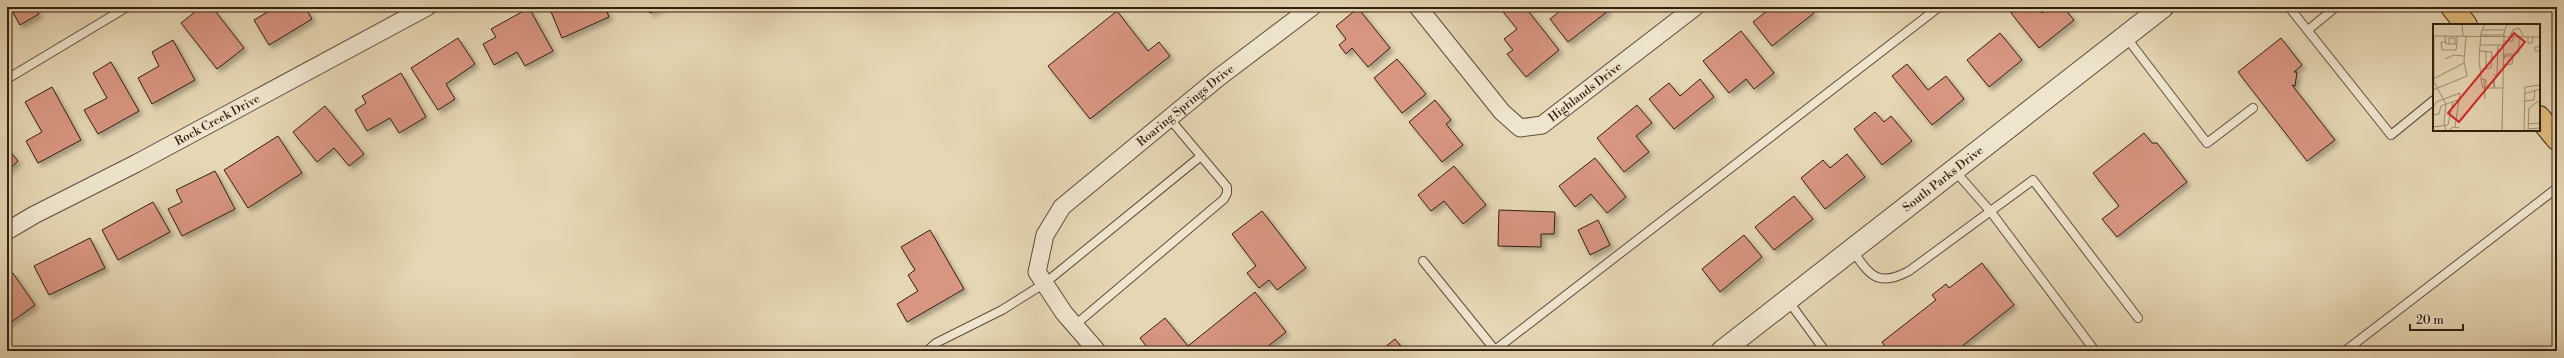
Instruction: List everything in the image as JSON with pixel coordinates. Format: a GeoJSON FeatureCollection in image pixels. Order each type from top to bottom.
{"type":"FeatureCollection","features":[{"type":"Feature","properties":{"kind":"main road"},"geometry":{"type":"LineString","coordinates":[[2452,7],[2465,24]]}},
{"type":"Feature","properties":{"kind":"main road"},"geometry":{"type":"LineString","coordinates":[[2540,118],[2557,139]]}},
{"type":"Feature","properties":{"kind":"street","name":"Rock Creek Drive"},"geometry":{"type":"LineString","coordinates":[[7,232],[34,215],[137,163],[427,7]]}},
{"type":"Feature","properties":{"kind":"street","name":"Roaring Springs Drive"},"geometry":{"type":"LineString","coordinates":[[1097,351],[1075,325],[1037,272],[1045,235],[1062,207],[1169,118],[1312,7]]}},
{"type":"Feature","properties":{"kind":"street","name":"Highlands Drive"},"geometry":{"type":"LineString","coordinates":[[1418,7],[1502,112],[1520,128],[1542,125],[1695,7]]}},
{"type":"Feature","properties":{"kind":"street","name":"South Parks Drive"},"geometry":{"type":"LineString","coordinates":[[1722,351],[2163,7]]}},
{"type":"Feature","properties":{"kind":"lane"},"geometry":{"type":"LineString","coordinates":[[7,79],[127,7]]}},
{"type":"Feature","properties":{"kind":"lane"},"geometry":{"type":"LineString","coordinates":[[1423,261],[1495,350],[1939,7]]}},
{"type":"Feature","properties":{"kind":"lane"},"geometry":{"type":"LineString","coordinates":[[2289,7],[2391,135],[2433,101]]}},
{"type":"Feature","properties":{"kind":"lane"},"geometry":{"type":"LineString","coordinates":[[2308,30],[2336,7]]}},
{"type":"Feature","properties":{"kind":"lane"},"geometry":{"type":"LineString","coordinates":[[2126,36],[2207,143],[2252,108]]}},
{"type":"Feature","properties":{"kind":"lane"},"geometry":{"type":"LineString","coordinates":[[1075,325],[1224,199],[1228,193],[1227,187],[1169,118]]}},
{"type":"Feature","properties":{"kind":"lane"},"geometry":{"type":"LineString","coordinates":[[927,351],[936,343],[1002,310],[1045,283],[1201,156]]}},
{"type":"Feature","properties":{"kind":"lane"},"geometry":{"type":"LineString","coordinates":[[1954,170],[1991,212],[2095,351]]}},
{"type":"Feature","properties":{"kind":"lane"},"geometry":{"type":"LineString","coordinates":[[1851,249],[1872,274],[1879,279],[1896,278],[1991,212],[2032,180],[2138,318]]}},
{"type":"Feature","properties":{"kind":"lane"},"geometry":{"type":"LineString","coordinates":[[2345,351],[2557,188]]}},
{"type":"Feature","properties":{"kind":"lane"},"geometry":{"type":"LineString","coordinates":[[1787,299],[1825,351]]}},
{"type":"Feature","properties":{"kind":"building"},"geometry":{"type":"Polygon","coordinates":[[[10,7],[35,7],[39,14],[20,25],[10,7]]]}},
{"type":"Feature","properties":{"kind":"building"},"geometry":{"type":"Polygon","coordinates":[[[201,7],[212,7],[244,48],[217,69],[181,23],[201,7]]]}},
{"type":"Feature","properties":{"kind":"building"},"geometry":{"type":"Polygon","coordinates":[[[276,7],[305,7],[312,19],[269,45],[254,20],[276,7]]]}},
{"type":"Feature","properties":{"kind":"building"},"geometry":{"type":"Polygon","coordinates":[[[549,7],[605,7],[609,17],[562,38],[549,7]]]}},
{"type":"Feature","properties":{"kind":"building"},"geometry":{"type":"Polygon","coordinates":[[[647,7],[663,7],[650,13],[647,7]]]}},
{"type":"Feature","properties":{"kind":"building"},"geometry":{"type":"Polygon","coordinates":[[[1525,7],[1559,50],[1526,77],[1507,54],[1513,50],[1504,39],[1517,29],[1500,8],[1525,7]]]}},
{"type":"Feature","properties":{"kind":"building"},"geometry":{"type":"Polygon","coordinates":[[[1565,7],[1605,7],[1608,11],[1568,42],[1550,19],[1565,7]]]}},
{"type":"Feature","properties":{"kind":"building"},"geometry":{"type":"Polygon","coordinates":[[[1772,7],[1809,7],[1814,13],[1772,46],[1753,22],[1772,7]]]}},
{"type":"Feature","properties":{"kind":"building"},"geometry":{"type":"Polygon","coordinates":[[[2018,7],[2037,7],[2042,13],[2049,7],[2063,7],[2074,20],[2039,48],[2011,13],[2018,7]]]}},
{"type":"Feature","properties":{"kind":"building"},"geometry":{"type":"Polygon","coordinates":[[[529,8],[553,51],[525,66],[517,52],[494,65],[483,44],[496,37],[491,29],[529,8]]]}},
{"type":"Feature","properties":{"kind":"building"},"geometry":{"type":"Polygon","coordinates":[[[1358,8],[1390,48],[1368,67],[1352,48],[1346,54],[1339,45],[1346,39],[1336,26],[1358,8]]]}},
{"type":"Feature","properties":{"kind":"building"},"geometry":{"type":"Polygon","coordinates":[[[1117,11],[1148,51],[1159,42],[1170,56],[1090,119],[1048,66],[1117,11]]]}},
{"type":"Feature","properties":{"kind":"building"},"geometry":{"type":"Polygon","coordinates":[[[1741,31],[1774,73],[1754,89],[1746,79],[1729,93],[1703,61],[1741,31]]]}},
{"type":"Feature","properties":{"kind":"building"},"geometry":{"type":"Polygon","coordinates":[[[2000,33],[2022,60],[1989,87],[1967,60],[2000,33]]]}},
{"type":"Feature","properties":{"kind":"building"},"geometry":{"type":"Polygon","coordinates":[[[458,38],[475,64],[446,84],[455,99],[438,110],[411,68],[458,38]]]}},
{"type":"Feature","properties":{"kind":"building"},"geometry":{"type":"Polygon","coordinates":[[[2281,38],[2302,65],[2294,72],[2297,72],[2295,86],[2292,85],[2335,140],[2307,161],[2238,72],[2281,38]]]}},
{"type":"Feature","properties":{"kind":"building"},"geometry":{"type":"Polygon","coordinates":[[[173,40],[195,80],[152,104],[138,78],[159,66],[152,52],[173,40]]]}},
{"type":"Feature","properties":{"kind":"building"},"geometry":{"type":"Polygon","coordinates":[[[1397,59],[1426,94],[1402,113],[1374,78],[1397,59]]]}},
{"type":"Feature","properties":{"kind":"building"},"geometry":{"type":"Polygon","coordinates":[[[111,62],[139,111],[98,134],[84,110],[107,98],[93,73],[111,62]]]}},
{"type":"Feature","properties":{"kind":"building"},"geometry":{"type":"Polygon","coordinates":[[[1907,64],[1928,90],[1946,76],[1964,99],[1932,125],[1892,76],[1907,64]]]}},
{"type":"Feature","properties":{"kind":"building"},"geometry":{"type":"Polygon","coordinates":[[[401,73],[426,117],[399,133],[390,118],[367,131],[355,110],[366,103],[362,96],[401,73]]]}},
{"type":"Feature","properties":{"kind":"building"},"geometry":{"type":"Polygon","coordinates":[[[1700,79],[1714,97],[1674,129],[1649,99],[1669,83],[1680,96],[1700,79]]]}},
{"type":"Feature","properties":{"kind":"building"},"geometry":{"type":"Polygon","coordinates":[[[52,87],[81,140],[38,163],[26,141],[42,132],[25,102],[52,87]]]}},
{"type":"Feature","properties":{"kind":"building"},"geometry":{"type":"Polygon","coordinates":[[[1435,100],[1451,120],[1446,124],[1463,145],[1442,162],[1409,122],[1435,100]]]}},
{"type":"Feature","properties":{"kind":"building"},"geometry":{"type":"Polygon","coordinates":[[[1637,105],[1652,123],[1636,136],[1649,152],[1624,172],[1597,138],[1637,105]]]}},
{"type":"Feature","properties":{"kind":"building"},"geometry":{"type":"Polygon","coordinates":[[[325,106],[364,154],[349,166],[334,148],[317,162],[293,132],[325,106]]]}},
{"type":"Feature","properties":{"kind":"building"},"geometry":{"type":"Polygon","coordinates":[[[1875,112],[1884,122],[1891,116],[1912,141],[1882,165],[1854,129],[1875,112]]]}},
{"type":"Feature","properties":{"kind":"building"},"geometry":{"type":"Polygon","coordinates":[[[2144,133],[2152,143],[2157,143],[2187,182],[2117,237],[2102,219],[2119,206],[2093,173],[2144,133]]]}},
{"type":"Feature","properties":{"kind":"building"},"geometry":{"type":"Polygon","coordinates":[[[278,136],[302,173],[248,208],[224,170],[278,136]]]}},
{"type":"Feature","properties":{"kind":"building"},"geometry":{"type":"Polygon","coordinates":[[[7,148],[18,161],[7,171],[7,148]]]}},
{"type":"Feature","properties":{"kind":"building"},"geometry":{"type":"Polygon","coordinates":[[[1847,154],[1865,177],[1825,209],[1801,178],[1823,160],[1830,168],[1847,154]]]}},
{"type":"Feature","properties":{"kind":"building"},"geometry":{"type":"Polygon","coordinates":[[[1595,158],[1626,197],[1607,213],[1591,194],[1575,207],[1559,186],[1595,158]]]}},
{"type":"Feature","properties":{"kind":"building"},"geometry":{"type":"Polygon","coordinates":[[[1454,166],[1486,205],[1463,224],[1444,201],[1431,211],[1418,195],[1454,166]]]}},
{"type":"Feature","properties":{"kind":"building"},"geometry":{"type":"Polygon","coordinates":[[[215,171],[235,209],[182,236],[168,209],[182,202],[176,190],[215,171]]]}},
{"type":"Feature","properties":{"kind":"building"},"geometry":{"type":"Polygon","coordinates":[[[1794,196],[1813,219],[1774,250],[1755,227],[1794,196]]]}},
{"type":"Feature","properties":{"kind":"building"},"geometry":{"type":"Polygon","coordinates":[[[153,202],[170,232],[118,260],[102,230],[153,202]]]}},
{"type":"Feature","properties":{"kind":"building"},"geometry":{"type":"Polygon","coordinates":[[[1499,210],[1555,212],[1554,234],[1541,234],[1541,247],[1498,246],[1499,210]]]}},
{"type":"Feature","properties":{"kind":"building"},"geometry":{"type":"Polygon","coordinates":[[[1262,211],[1306,268],[1277,290],[1269,280],[1259,288],[1247,273],[1256,266],[1232,234],[1262,211]]]}},
{"type":"Feature","properties":{"kind":"building"},"geometry":{"type":"Polygon","coordinates":[[[1598,220],[1610,245],[1590,255],[1578,230],[1598,220]]]}},
{"type":"Feature","properties":{"kind":"building"},"geometry":{"type":"Polygon","coordinates":[[[930,230],[964,289],[907,322],[897,304],[918,291],[908,275],[915,270],[901,247],[930,230]]]}},
{"type":"Feature","properties":{"kind":"building"},"geometry":{"type":"Polygon","coordinates":[[[1744,235],[1762,257],[1720,292],[1702,269],[1744,235]]]}},
{"type":"Feature","properties":{"kind":"building"},"geometry":{"type":"Polygon","coordinates":[[[90,238],[105,268],[49,295],[34,266],[90,238]]]}},
{"type":"Feature","properties":{"kind":"building"},"geometry":{"type":"Polygon","coordinates":[[[1982,263],[2014,305],[1956,351],[1888,351],[1882,342],[1936,300],[1932,295],[1946,284],[1949,288],[1982,263]]]}},
{"type":"Feature","properties":{"kind":"building"},"geometry":{"type":"Polygon","coordinates":[[[13,273],[35,305],[7,325],[7,277],[13,273]]]}},
{"type":"Feature","properties":{"kind":"building"},"geometry":{"type":"Polygon","coordinates":[[[1255,292],[1286,332],[1262,351],[1150,351],[1140,338],[1165,318],[1188,346],[1255,292]]]}},
{"type":"Feature","properties":{"kind":"building"},"geometry":{"type":"Polygon","coordinates":[[[1395,339],[1405,351],[1380,351],[1395,339]]]}}]}
